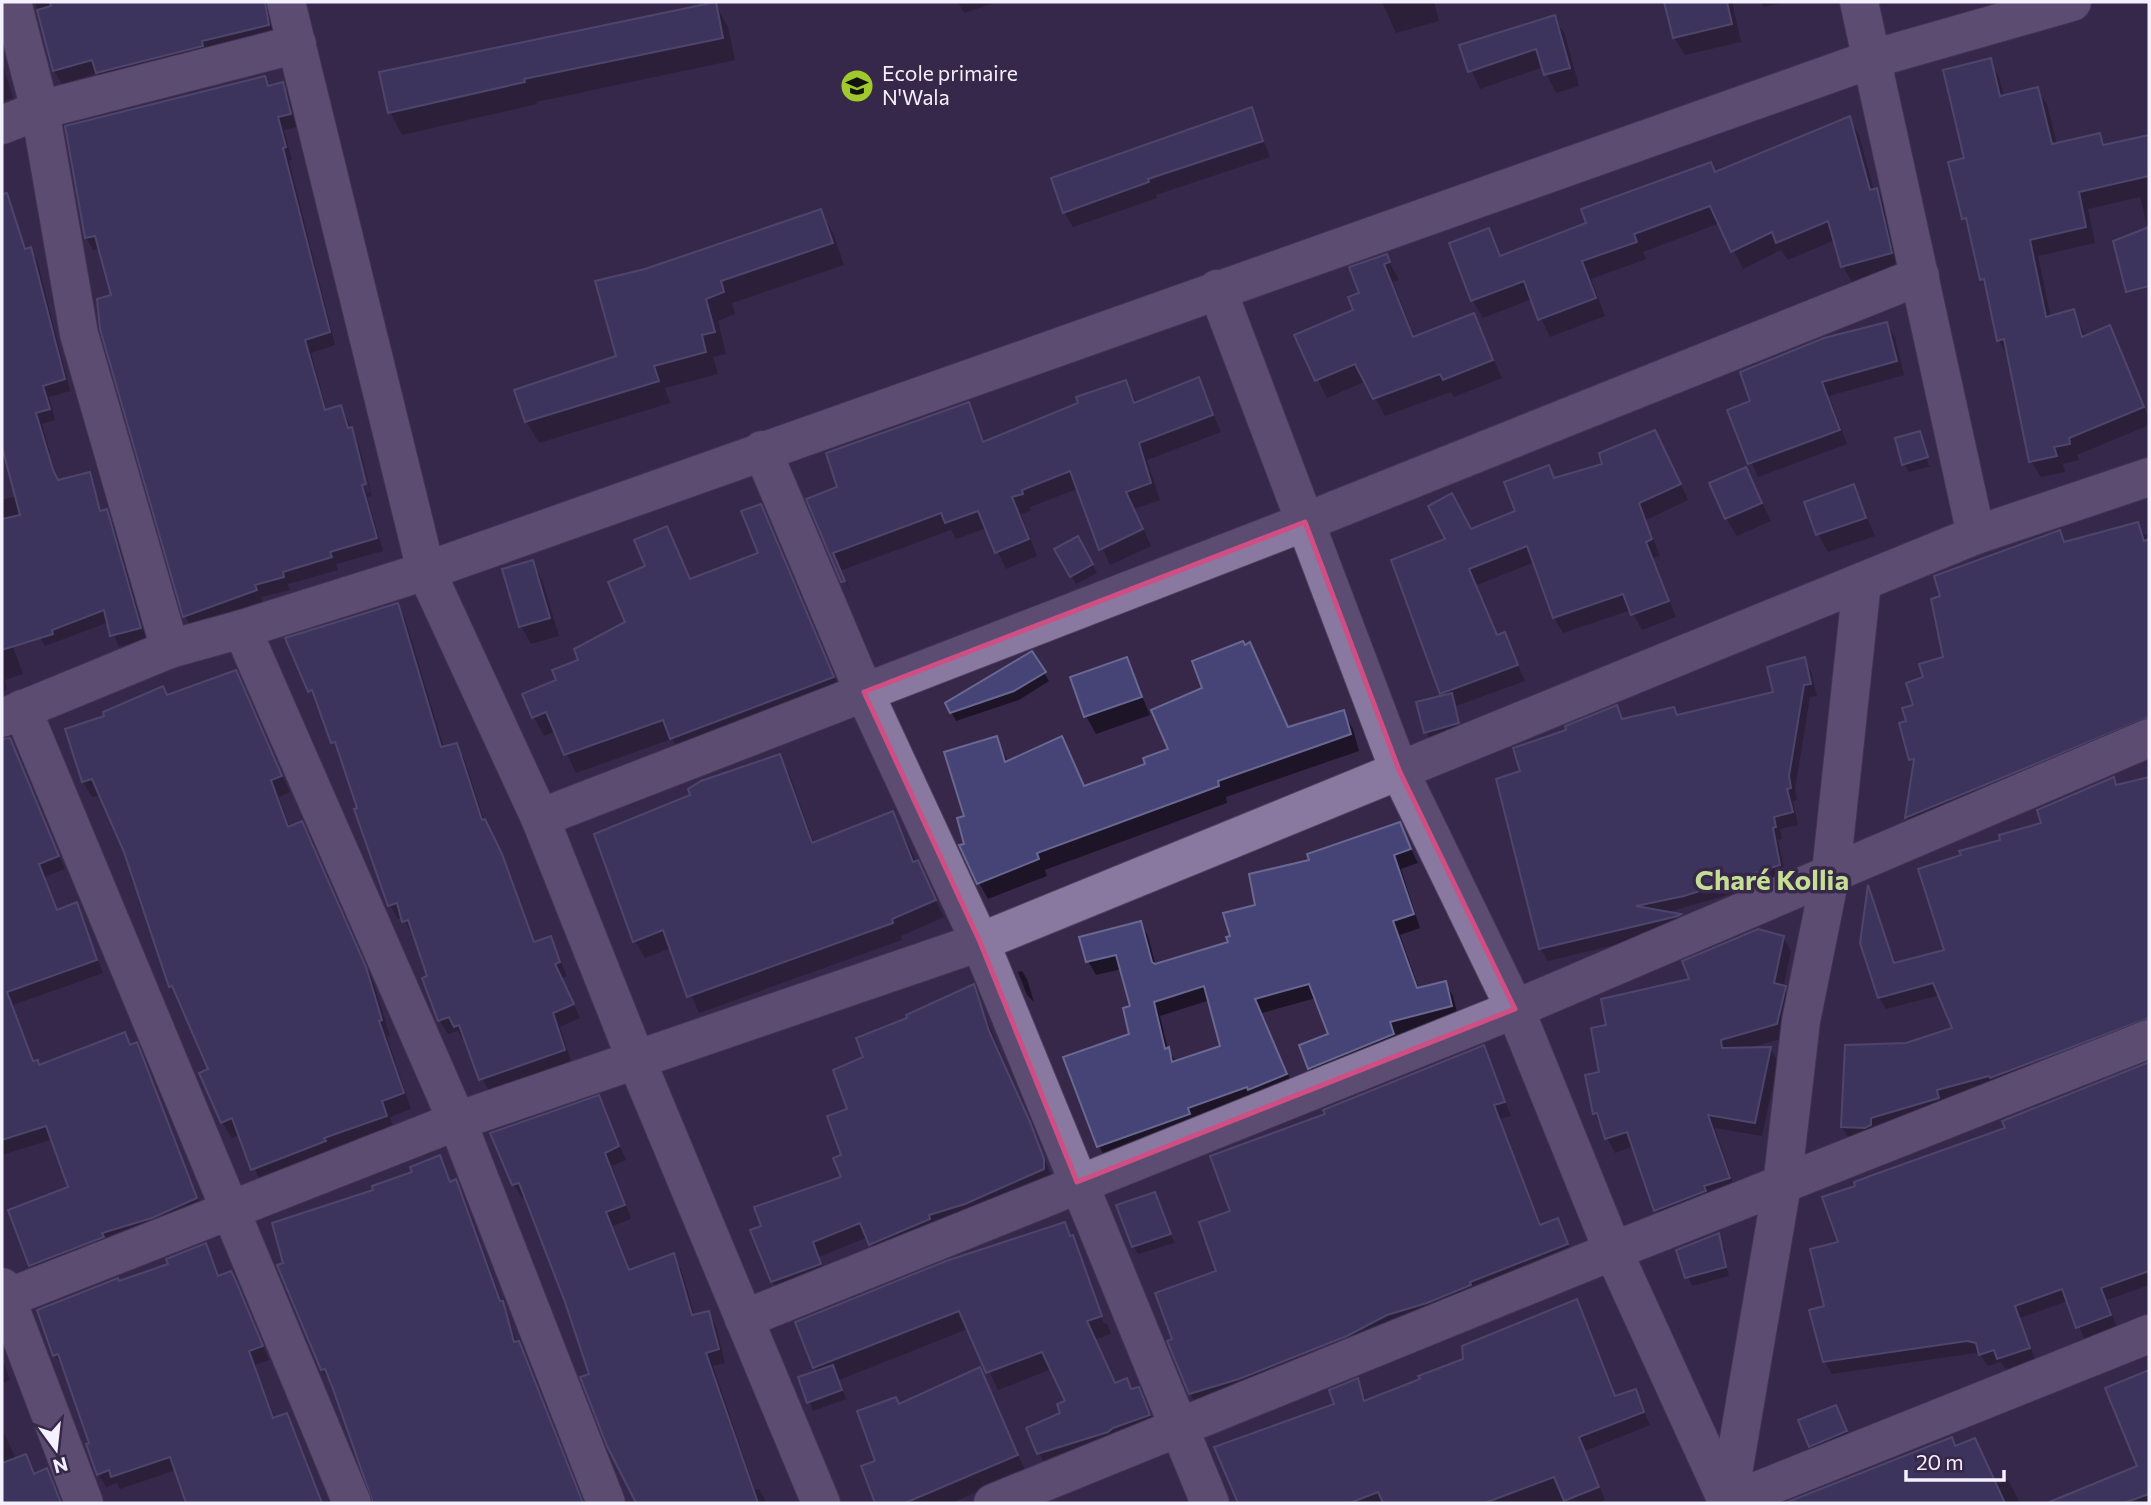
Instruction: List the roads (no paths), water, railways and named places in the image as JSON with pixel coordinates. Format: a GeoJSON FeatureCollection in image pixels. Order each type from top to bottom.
{"type":"FeatureCollection","features":[{"type":"Feature","properties":{"kind":"street"},"geometry":{"type":"LineString","coordinates":[[12,2],[40,110],[79,334],[170,649]]}},
{"type":"Feature","properties":{"kind":"street"},"geometry":{"type":"LineString","coordinates":[[286,2],[426,571],[540,818],[635,1057],[821,1503]]}},
{"type":"Feature","properties":{"kind":"street"},"geometry":{"type":"LineString","coordinates":[[1859,2],[1976,535]]}},
{"type":"Feature","properties":{"kind":"street"},"geometry":{"type":"LineString","coordinates":[[352,1503],[230,1208],[12,714],[170,649],[426,571],[1872,59],[2072,2]]}},
{"type":"Feature","properties":{"kind":"street"},"geometry":{"type":"LineString","coordinates":[[2,125],[40,110],[297,44]]}},
{"type":"Feature","properties":{"kind":"street"},"geometry":{"type":"LineString","coordinates":[[540,818],[1305,522],[1920,276]]}},
{"type":"Feature","properties":{"kind":"street"},"geometry":{"type":"LineString","coordinates":[[1217,289],[1399,770],[1515,1009],[1613,1251],[1727,1503]]}},
{"type":"Feature","properties":{"kind":"street"},"geometry":{"type":"LineString","coordinates":[[762,450],[863,692],[979,942],[1181,1427],[1210,1503]]}},
{"type":"Feature","properties":{"kind":"street"},"geometry":{"type":"LineString","coordinates":[[84,1503],[3,1295],[457,1121],[635,1057],[979,942],[1976,535],[2149,477]]}},
{"type":"Feature","properties":{"kind":"street"},"geometry":{"type":"LineString","coordinates":[[1727,1503],[1782,1185],[1801,1021],[1830,872],[1862,582]]}},
{"type":"Feature","properties":{"kind":"street"},"geometry":{"type":"LineString","coordinates":[[242,629],[457,1121],[606,1503]]}},
{"type":"Feature","properties":{"kind":"street"},"geometry":{"type":"LineString","coordinates":[[744,1319],[1077,1182],[1515,1009],[1830,872],[2149,738]]}},
{"type":"Feature","properties":{"kind":"street"},"geometry":{"type":"LineString","coordinates":[[993,1503],[1613,1251],[2149,1039]]}},
{"type":"Feature","properties":{"kind":"street"},"geometry":{"type":"LineString","coordinates":[[1727,1503],[2149,1334]]}},
{"type":"Feature","properties":{"kind":"place","name":"Ecole primaire N'Wala"},"geometry":{"type":"Point","coordinates":[857,86]}},
{"type":"Feature","properties":{"kind":"district","name":"Charé Kollia"},"geometry":{"type":"Point","coordinates":[1772,880]}}]}
